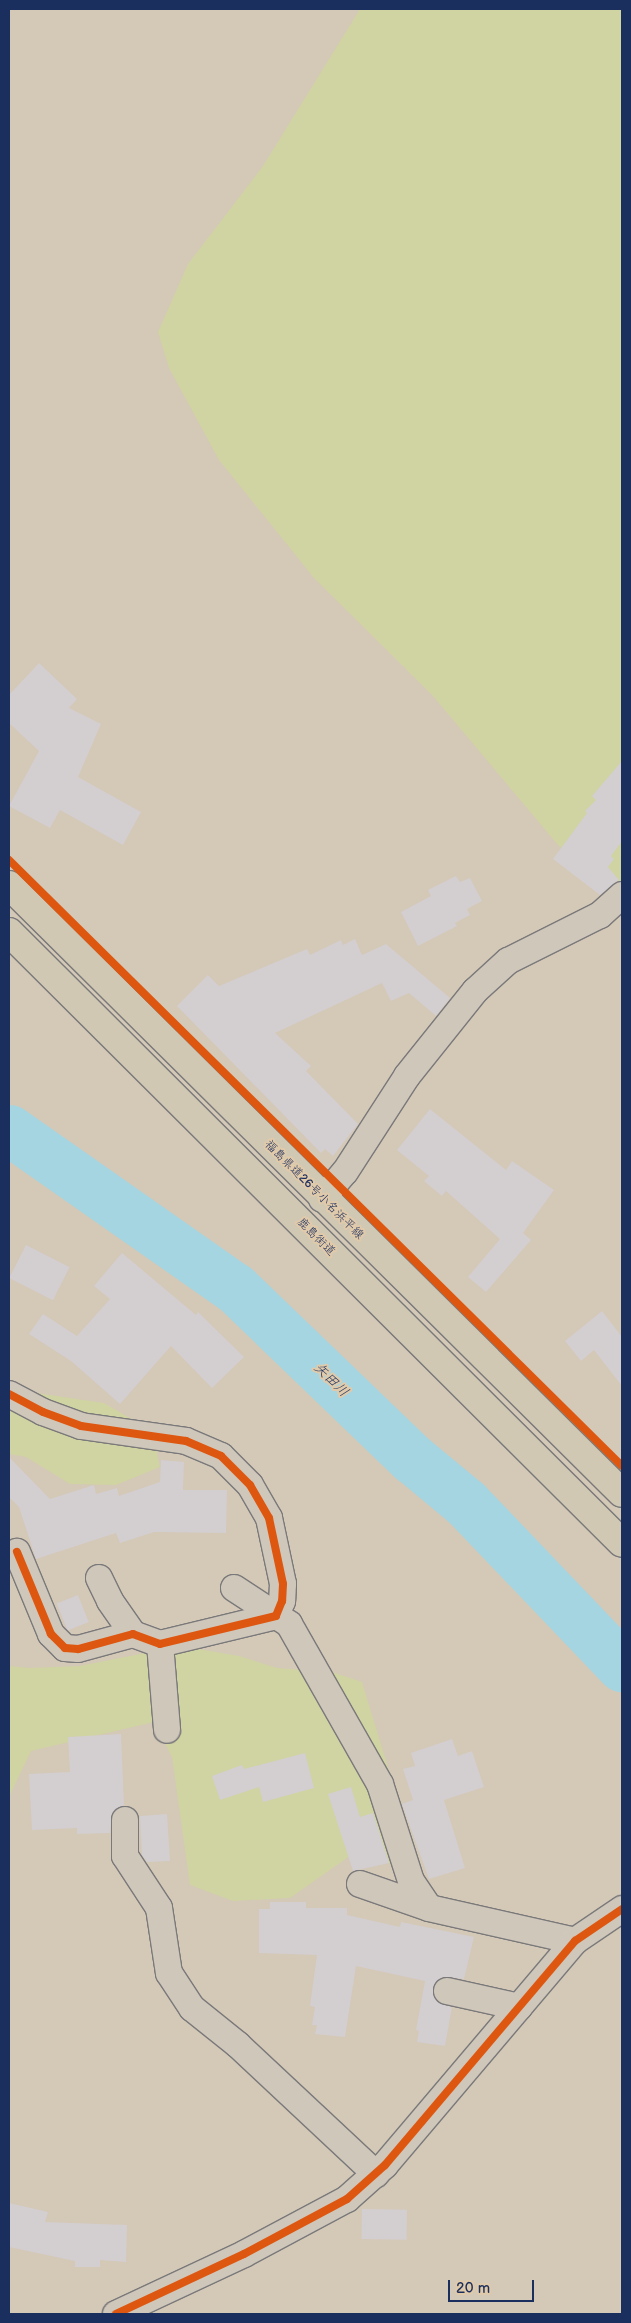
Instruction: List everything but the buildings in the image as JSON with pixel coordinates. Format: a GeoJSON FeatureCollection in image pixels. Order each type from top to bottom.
{"type":"FeatureCollection","features":[{"type":"Feature","properties":{"kind":"main road","name":"福島県道26号小名浜平線"},"geometry":{"type":"LineString","coordinates":[[9,885],[322,1199],[622,1493]]}},
{"type":"Feature","properties":{"kind":"main road","name":"鹿島街道"},"geometry":{"type":"LineString","coordinates":[[9,932],[622,1543]]}},
{"type":"Feature","properties":{"kind":"street"},"geometry":{"type":"LineString","coordinates":[[322,1199],[345,1172],[407,1076],[476,991],[508,961],[600,915],[622,895]]}},
{"type":"Feature","properties":{"kind":"street"},"geometry":{"type":"LineString","coordinates":[[9,1394],[43,1412],[81,1426],[186,1441],[221,1456],[250,1485],[269,1518],[283,1584],[282,1601],[276,1616]]}},
{"type":"Feature","properties":{"kind":"street"},"geometry":{"type":"LineString","coordinates":[[17,1552],[51,1634],[65,1648],[78,1649],[133,1634]]}},
{"type":"Feature","properties":{"kind":"street"},"geometry":{"type":"LineString","coordinates":[[100,1578],[110,1601],[133,1634],[160,1644],[276,1616]]}},
{"type":"Feature","properties":{"kind":"street"},"geometry":{"type":"LineString","coordinates":[[234,1588],[289,1624],[380,1784],[411,1881],[429,1908]]}},
{"type":"Feature","properties":{"kind":"street"},"geometry":{"type":"LineString","coordinates":[[160,1644],[167,1730]]}},
{"type":"Feature","properties":{"kind":"street"},"geometry":{"type":"LineString","coordinates":[[125,1820],[125,1856],[159,1908],[168,1973],[192,2008],[238,2044],[376,2174]]}},
{"type":"Feature","properties":{"kind":"street"},"geometry":{"type":"LineString","coordinates":[[360,1884],[429,1908],[575,1941]]}},
{"type":"Feature","properties":{"kind":"street"},"geometry":{"type":"LineString","coordinates":[[116,2314],[311,2220],[347,2199],[376,2174],[575,1941],[622,1909]]}},
{"type":"Feature","properties":{"kind":"street"},"geometry":{"type":"LineString","coordinates":[[447,1991],[519,2007]]}},
{"type":"Feature","properties":{"kind":"green space"},"geometry":{"type":"Polygon","coordinates":[[[360,9],[622,9],[622,900],[558,845],[433,696],[314,578],[219,460],[169,368],[158,332],[188,264],[263,166],[360,9]]]}},
{"type":"Feature","properties":{"kind":"green space"},"geometry":{"type":"Polygon","coordinates":[[[9,1389],[104,1403],[152,1431],[160,1467],[116,1485],[70,1484],[26,1457],[9,1454],[9,1389]]]}},
{"type":"Feature","properties":{"kind":"green space"},"geometry":{"type":"Polygon","coordinates":[[[181,1646],[239,1656],[277,1668],[332,1672],[362,1682],[413,1850],[405,1888],[374,1839],[290,1898],[233,1901],[190,1885],[172,1757],[154,1722],[31,1751],[9,1797],[9,1666],[30,1668],[79,1666],[181,1646]]]}},
{"type":"Feature","properties":{"kind":"waterway","name":"矢田川"},"geometry":{"type":"LineString","coordinates":[[9,1130],[235,1288],[413,1459],[466,1503],[622,1666]]}},
{"type":"Feature","properties":{"kind":"cycle path"},"geometry":{"type":"LineString","coordinates":[[9,860],[622,1466]]}},
{"type":"Feature","properties":{"kind":"cycle path"},"geometry":{"type":"LineString","coordinates":[[9,1394],[43,1412],[81,1426],[186,1441],[221,1456],[250,1485],[269,1518],[283,1584],[282,1601],[276,1616],[160,1644],[133,1634],[78,1649],[65,1648],[51,1634],[17,1552]]}},
{"type":"Feature","properties":{"kind":"cycle path"},"geometry":{"type":"LineString","coordinates":[[116,2314],[244,2254],[347,2199],[385,2165],[575,1941],[622,1909]]}}]}
